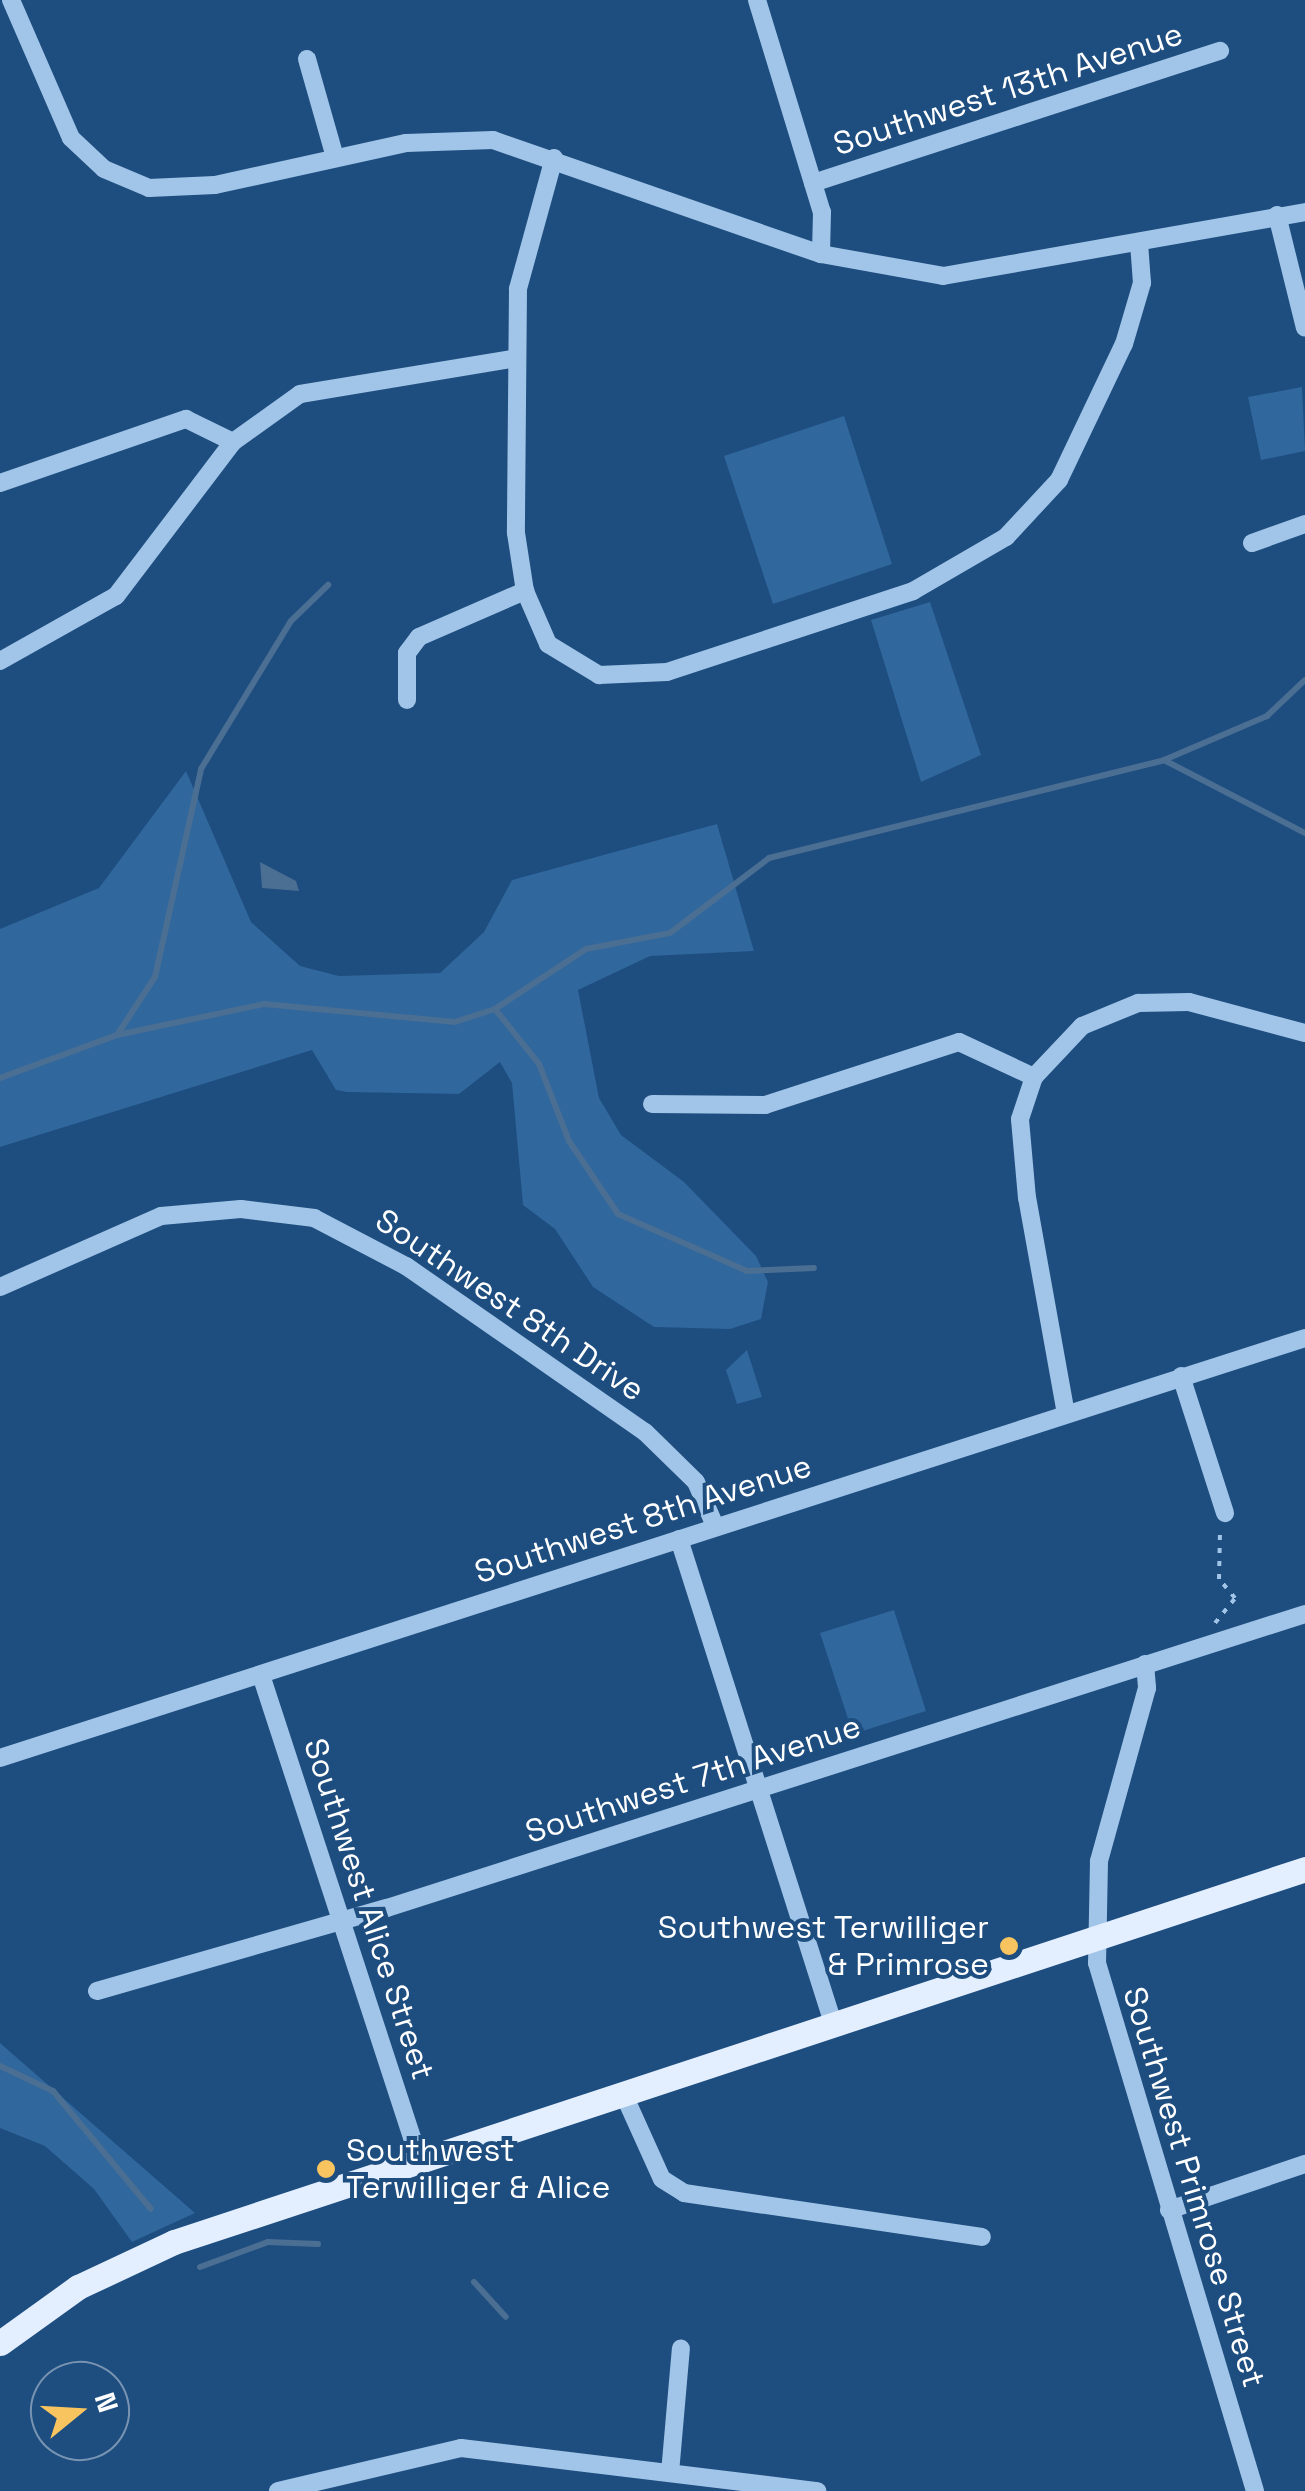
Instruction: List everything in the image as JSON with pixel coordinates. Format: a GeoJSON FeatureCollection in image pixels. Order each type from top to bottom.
{"type":"FeatureCollection","features":[{"type":"Feature","properties":{"kind":"main road"},"geometry":{"type":"LineString","coordinates":[[0,2343],[126,2262],[1305,1870]]}},
{"type":"Feature","properties":{"kind":"street"},"geometry":{"type":"LineString","coordinates":[[11,0],[60,122],[119,177],[182,190],[335,157],[464,138],[554,158],[821,254],[943,276],[1305,212]]}},
{"type":"Feature","properties":{"kind":"street"},"geometry":{"type":"LineString","coordinates":[[756,0],[814,183],[821,254]]}},
{"type":"Feature","properties":{"kind":"street","name":"Southwest 13th Avenue"},"geometry":{"type":"LineString","coordinates":[[814,183],[1220,52]]}},
{"type":"Feature","properties":{"kind":"street"},"geometry":{"type":"LineString","coordinates":[[307,59],[335,157]]}},
{"type":"Feature","properties":{"kind":"street"},"geometry":{"type":"LineString","coordinates":[[554,158],[525,243],[511,359],[525,591],[567,664],[637,674],[948,575],[1006,538],[1059,480],[1124,344],[1142,282],[1138,244]]}},
{"type":"Feature","properties":{"kind":"street"},"geometry":{"type":"LineString","coordinates":[[1277,216],[1305,328]]}},
{"type":"Feature","properties":{"kind":"street"},"geometry":{"type":"LineString","coordinates":[[0,661],[116,596],[233,442],[315,386],[511,359]]}},
{"type":"Feature","properties":{"kind":"street"},"geometry":{"type":"LineString","coordinates":[[0,482],[186,420],[233,442]]}},
{"type":"Feature","properties":{"kind":"street"},"geometry":{"type":"LineString","coordinates":[[1252,543],[1305,524]]}},
{"type":"Feature","properties":{"kind":"street"},"geometry":{"type":"LineString","coordinates":[[406,700],[407,653],[419,637],[525,591]]}},
{"type":"Feature","properties":{"kind":"street"},"geometry":{"type":"LineString","coordinates":[[1066,1414],[1027,1198],[1020,1118],[1034,1077],[1082,1026],[1138,1003],[1189,1002],[1305,1033]]}},
{"type":"Feature","properties":{"kind":"street"},"geometry":{"type":"LineString","coordinates":[[652,1104],[778,1102],[946,1043],[974,1043],[1034,1077]]}},
{"type":"Feature","properties":{"kind":"street","name":"Southwest 8th Drive"},"geometry":{"type":"LineString","coordinates":[[0,1288],[160,1216],[242,1209],[314,1218],[406,1266],[645,1432],[696,1482],[715,1526]]}},
{"type":"Feature","properties":{"kind":"street","name":"Southwest 8th Avenue"},"geometry":{"type":"LineString","coordinates":[[0,1758],[1305,1338]]}},
{"type":"Feature","properties":{"kind":"street"},"geometry":{"type":"LineString","coordinates":[[1181,1376],[1225,1512]]}},
{"type":"Feature","properties":{"kind":"street"},"geometry":{"type":"LineString","coordinates":[[679,1538],[834,2026]]}},
{"type":"Feature","properties":{"kind":"street","name":"Southwest 7th Avenue"},"geometry":{"type":"LineString","coordinates":[[98,1991],[758,1791],[1305,1614]]}},
{"type":"Feature","properties":{"kind":"street","name":"Southwest Primrose Street"},"geometry":{"type":"LineString","coordinates":[[1144,1664],[1147,1688],[1099,1861],[1099,1936],[1106,2013],[1255,2491]]}},
{"type":"Feature","properties":{"kind":"street","name":"Southwest Alice Street"},"geometry":{"type":"LineString","coordinates":[[260,1676],[344,1918],[420,2162]]}},
{"type":"Feature","properties":{"kind":"street"},"geometry":{"type":"LineString","coordinates":[[624,2094],[662,2179],[684,2193],[982,2237]]}},
{"type":"Feature","properties":{"kind":"street"},"geometry":{"type":"LineString","coordinates":[[1170,2210],[1305,2164]]}},
{"type":"Feature","properties":{"kind":"street"},"geometry":{"type":"LineString","coordinates":[[670,2472],[681,2348]]}},
{"type":"Feature","properties":{"kind":"street"},"geometry":{"type":"LineString","coordinates":[[278,2491],[438,2448],[817,2491]]}},
{"type":"Feature","properties":{"kind":"path"},"geometry":{"type":"LineString","coordinates":[[1225,1512],[1218,1574],[1233,1602]]}},
{"type":"Feature","properties":{"kind":"shaded area"},"geometry":{"type":"Polygon","coordinates":[[[1302,387],[1305,451],[1261,460],[1248,397],[1302,387]]]}},
{"type":"Feature","properties":{"kind":"shaded area"},"geometry":{"type":"Polygon","coordinates":[[[844,416],[892,564],[773,604],[724,456],[844,416]]]}},
{"type":"Feature","properties":{"kind":"shaded area"},"geometry":{"type":"Polygon","coordinates":[[[930,602],[981,755],[921,782],[871,620],[930,602]]]}},
{"type":"Feature","properties":{"kind":"shaded area"},"geometry":{"type":"Polygon","coordinates":[[[186,771],[251,922],[300,966],[339,976],[440,973],[484,932],[512,880],[717,824],[754,951],[650,956],[578,990],[599,1098],[621,1135],[684,1182],[756,1256],[768,1282],[761,1319],[730,1329],[654,1327],[593,1287],[555,1229],[523,1205],[512,1083],[500,1062],[459,1094],[347,1092],[336,1090],[312,1050],[0,1147],[0,929],[99,888],[186,771]]]}},
{"type":"Feature","properties":{"kind":"shaded area"},"geometry":{"type":"Polygon","coordinates":[[[260,862],[296,881],[299,891],[262,888],[260,862]]]}},
{"type":"Feature","properties":{"kind":"shaded area"},"geometry":{"type":"Polygon","coordinates":[[[747,1350],[762,1397],[737,1404],[726,1370],[747,1350]]]}},
{"type":"Feature","properties":{"kind":"shaded area"},"geometry":{"type":"Polygon","coordinates":[[[894,1610],[926,1711],[853,1734],[820,1633],[894,1610]]]}},
{"type":"Feature","properties":{"kind":"shaded area"},"geometry":{"type":"Polygon","coordinates":[[[0,2043],[195,2213],[132,2242],[94,2189],[45,2146],[0,2128],[0,2043]]]}},
{"type":"Feature","properties":{"kind":"waterway"},"geometry":{"type":"LineString","coordinates":[[117,1035],[155,977],[201,769],[291,621],[328,585]]}},
{"type":"Feature","properties":{"kind":"waterway"},"geometry":{"type":"LineString","coordinates":[[0,1078],[117,1035],[264,1004],[455,1022],[495,1009],[586,949],[670,933],[769,858],[1164,760],[1267,716],[1305,680]]}},
{"type":"Feature","properties":{"kind":"waterway"},"geometry":{"type":"LineString","coordinates":[[1164,760],[1305,833]]}},
{"type":"Feature","properties":{"kind":"waterway"},"geometry":{"type":"LineString","coordinates":[[495,1009],[539,1064],[569,1141],[618,1214],[747,1271],[814,1268]]}},
{"type":"Feature","properties":{"kind":"waterway"},"geometry":{"type":"LineString","coordinates":[[0,2066],[53,2091],[151,2209]]}},
{"type":"Feature","properties":{"kind":"waterway"},"geometry":{"type":"LineString","coordinates":[[200,2267],[268,2242],[318,2244]]}},
{"type":"Feature","properties":{"kind":"waterway"},"geometry":{"type":"LineString","coordinates":[[474,2282],[506,2317]]}},
{"type":"Feature","properties":{"kind":"place","name":"Southwest Terwilliger & Primrose"},"geometry":{"type":"Point","coordinates":[1009,1946]}},
{"type":"Feature","properties":{"kind":"place","name":"Southwest Terwilliger & Alice"},"geometry":{"type":"Point","coordinates":[326,2169]}}]}
